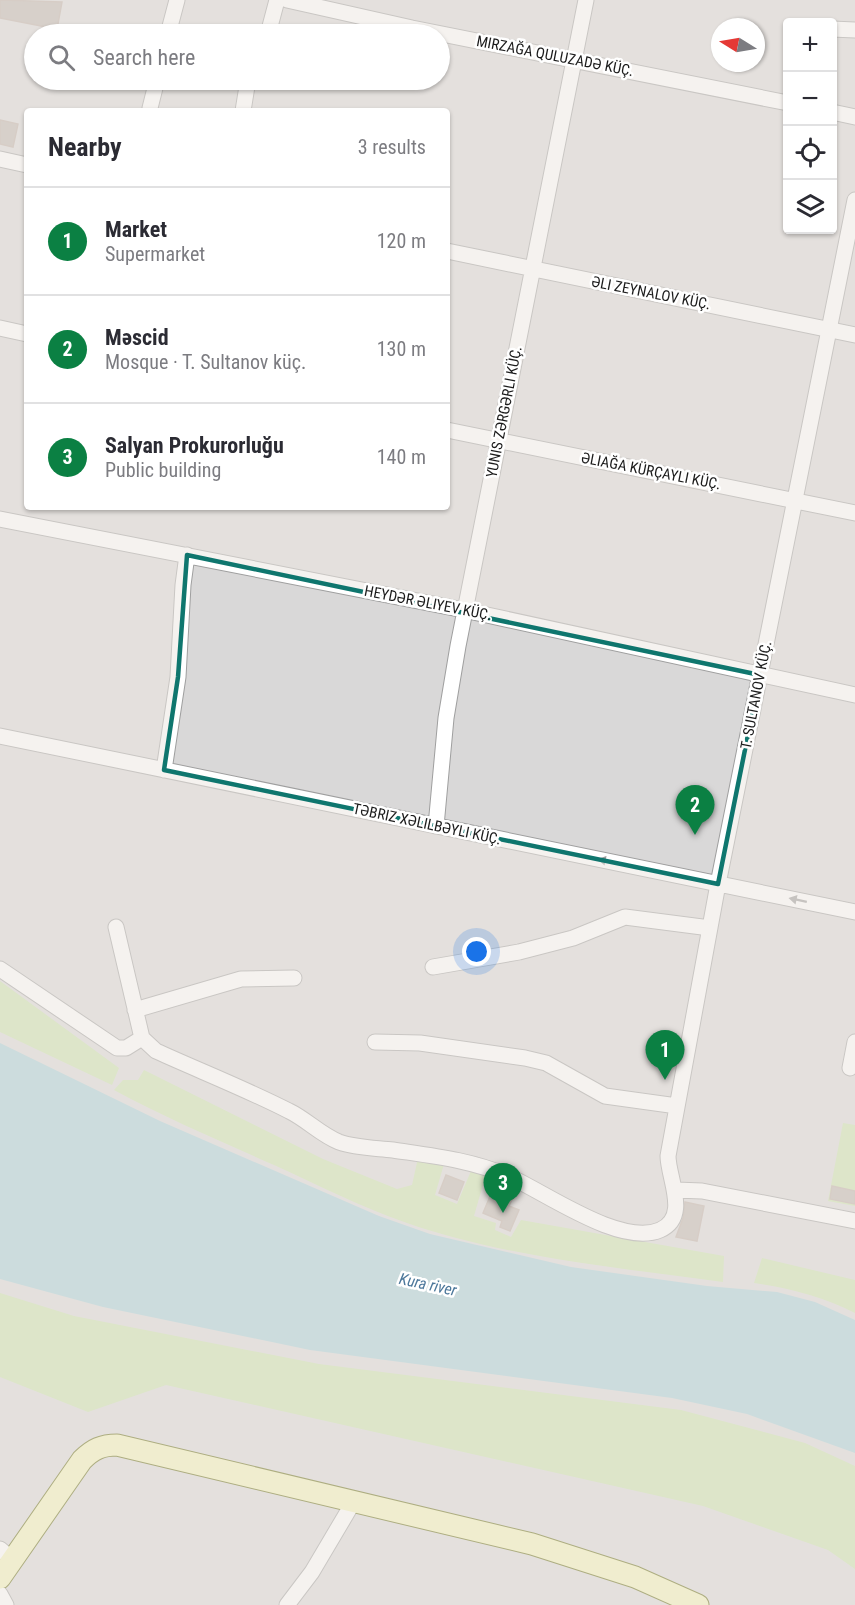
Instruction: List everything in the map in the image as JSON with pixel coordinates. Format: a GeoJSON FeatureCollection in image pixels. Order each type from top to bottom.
{"type":"FeatureCollection","features":[{"type":"Feature","properties":{"kind":"street"},"geometry":{"type":"LineString","coordinates":[[171,24],[177,0]]}},
{"type":"Feature","properties":{"kind":"street"},"geometry":{"type":"LineString","coordinates":[[271,24],[277,0]]}},
{"type":"Feature","properties":{"kind":"street","name":"MIRZAĞA QULUZADƏ KÜÇ."},"geometry":{"type":"LineString","coordinates":[[287,0],[315,3],[388,24]]}},
{"type":"Feature","properties":{"kind":"street","name":"YUNIS ZƏRGƏRLI KÜÇ."},"geometry":{"type":"LineString","coordinates":[[436,826],[446,718],[464,610],[586,0]]}},
{"type":"Feature","properties":{"kind":"street"},"geometry":{"type":"LineString","coordinates":[[837,29],[855,30]]}},
{"type":"Feature","properties":{"kind":"street","name":"MIRZAĞA QULUZADƏ KÜÇ."},"geometry":{"type":"LineString","coordinates":[[450,38],[575,60],[783,102]]}},
{"type":"Feature","properties":{"kind":"street"},"geometry":{"type":"LineString","coordinates":[[150,108],[155,90]]}},
{"type":"Feature","properties":{"kind":"street"},"geometry":{"type":"LineString","coordinates":[[243,108],[246,90]]}},
{"type":"Feature","properties":{"kind":"street"},"geometry":{"type":"LineString","coordinates":[[837,113],[855,117]]}},
{"type":"Feature","properties":{"kind":"street"},"geometry":{"type":"LineString","coordinates":[[0,159],[24,164]]}},
{"type":"Feature","properties":{"kind":"street","name":"T. SULTANOV KÜÇ."},"geometry":{"type":"LineString","coordinates":[[676,1190],[668,1167],[668,1156],[677,1106],[718,884],[855,200]]}},
{"type":"Feature","properties":{"kind":"street","name":"ƏLI ZEYNALOV KÜÇ."},"geometry":{"type":"LineString","coordinates":[[450,252],[855,335]]}},
{"type":"Feature","properties":{"kind":"street"},"geometry":{"type":"LineString","coordinates":[[0,328],[24,333]]}},
{"type":"Feature","properties":{"kind":"street"},"geometry":{"type":"LineString","coordinates":[[450,431],[855,513]]}},
{"type":"Feature","properties":{"kind":"street","name":"HEYDƏR ƏLIYEV KÜÇ."},"geometry":{"type":"LineString","coordinates":[[0,519],[464,610],[855,694]]}},
{"type":"Feature","properties":{"kind":"street"},"geometry":{"type":"LineString","coordinates":[[164,770],[176,698],[187,555]]}},
{"type":"Feature","properties":{"kind":"street","name":"TƏBRIZ XƏLILBƏYLI KÜÇ."},"geometry":{"type":"LineString","coordinates":[[0,736],[855,912]]}},
{"type":"Feature","properties":{"kind":"street"},"geometry":{"type":"LineString","coordinates":[[433,968],[519,952],[573,938],[625,917],[710,928]]}},
{"type":"Feature","properties":{"kind":"street"},"geometry":{"type":"LineString","coordinates":[[116,927],[142,1038],[156,1051],[292,1112],[337,1141],[471,1163],[510,1177],[613,1227],[631,1232],[650,1233],[661,1230],[673,1215],[676,1190],[702,1191],[855,1221]]}},
{"type":"Feature","properties":{"kind":"street"},"geometry":{"type":"LineString","coordinates":[[0,969],[117,1048],[126,1048],[142,1038]]}},
{"type":"Feature","properties":{"kind":"street"},"geometry":{"type":"LineString","coordinates":[[135,1010],[242,979],[294,978]]}},
{"type":"Feature","properties":{"kind":"street"},"geometry":{"type":"LineString","coordinates":[[375,1042],[420,1043],[525,1058],[554,1066],[605,1096],[677,1106]]}},
{"type":"Feature","properties":{"kind":"street"},"geometry":{"type":"LineString","coordinates":[[850,1068],[855,1042]]}},
{"type":"Feature","properties":{"kind":"street"},"geometry":{"type":"LineString","coordinates":[[0,1578],[6,1555],[82,1460],[92,1450],[104,1445],[117,1445],[354,1501],[574,1557],[635,1577],[698,1605]]}},
{"type":"Feature","properties":{"kind":"street"},"geometry":{"type":"LineString","coordinates":[[288,1605],[312,1572],[354,1501]]}},
{"type":"Feature","properties":{"kind":"street"},"geometry":{"type":"LineString","coordinates":[[0,1594],[6,1605]]}},
{"type":"Feature","properties":{"kind":"highlighted area"},"geometry":{"type":"Polygon","coordinates":[[[187,555],[760,675],[718,884],[164,770],[178,677],[187,555]]]}},
{"type":"Feature","properties":{"kind":"shaded area"},"geometry":{"type":"Polygon","coordinates":[[[0,0],[855,0],[855,1605],[0,1605],[0,0]]]}},
{"type":"Feature","properties":{"kind":"green space"},"geometry":{"type":"Polygon","coordinates":[[[0,981],[119,1068],[112,1085],[0,1032],[0,981]]]}},
{"type":"Feature","properties":{"kind":"green space"},"geometry":{"type":"Polygon","coordinates":[[[144,1070],[323,1159],[397,1189],[412,1185],[418,1158],[444,1164],[435,1195],[457,1204],[471,1171],[486,1174],[474,1216],[496,1223],[495,1230],[511,1237],[521,1220],[724,1256],[723,1282],[523,1253],[444,1235],[390,1217],[193,1129],[114,1090],[123,1080],[138,1080],[144,1070]]]}},
{"type":"Feature","properties":{"kind":"green space"},"geometry":{"type":"Polygon","coordinates":[[[843,1123],[855,1125],[855,1206],[828,1201],[843,1123]]]}},
{"type":"Feature","properties":{"kind":"green space"},"geometry":{"type":"Polygon","coordinates":[[[762,1258],[855,1280],[855,1313],[806,1294],[754,1283],[762,1258]]]}},
{"type":"Feature","properties":{"kind":"green space"},"geometry":{"type":"Polygon","coordinates":[[[0,1293],[74,1316],[319,1364],[681,1410],[805,1443],[855,1466],[855,1569],[828,1550],[703,1506],[166,1385],[88,1412],[0,1377],[0,1293]]]}},
{"type":"Feature","properties":{"kind":"water","name":"Kura river"},"geometry":{"type":"Polygon","coordinates":[[[0,1043],[160,1121],[379,1216],[430,1234],[571,1267],[707,1286],[777,1292],[815,1302],[855,1320],[855,1453],[747,1414],[672,1398],[310,1350],[103,1307],[0,1279],[0,1043]]]}},
{"type":"Feature","properties":{"kind":"building"},"geometry":{"type":"Polygon","coordinates":[[[0,0],[62,2],[58,24],[31,24],[0,18],[0,0]]]}},
{"type":"Feature","properties":{"kind":"building"},"geometry":{"type":"Polygon","coordinates":[[[0,120],[18,124],[13,147],[0,144],[0,120]]]}},
{"type":"Feature","properties":{"kind":"building"},"geometry":{"type":"Polygon","coordinates":[[[446,1175],[464,1182],[457,1200],[439,1193],[446,1175]]]}},
{"type":"Feature","properties":{"kind":"building"},"geometry":{"type":"Polygon","coordinates":[[[496,1182],[516,1191],[509,1206],[519,1210],[510,1231],[500,1227],[502,1221],[483,1213],[496,1182]]]}},
{"type":"Feature","properties":{"kind":"building"},"geometry":{"type":"Polygon","coordinates":[[[832,1186],[855,1191],[855,1204],[830,1199],[832,1186]]]}},
{"type":"Feature","properties":{"kind":"building"},"geometry":{"type":"Polygon","coordinates":[[[685,1202],[704,1206],[697,1241],[676,1237],[683,1218],[685,1202]]]}},
{"type":"Feature","properties":{"kind":"place","name":"Məscid"},"geometry":{"type":"Point","coordinates":[695,835]}},
{"type":"Feature","properties":{"kind":"place","name":"Market"},"geometry":{"type":"Point","coordinates":[665,1080]}},
{"type":"Feature","properties":{"kind":"place","name":"Salyan Prokurorluğu"},"geometry":{"type":"Point","coordinates":[503,1213]}}]}
